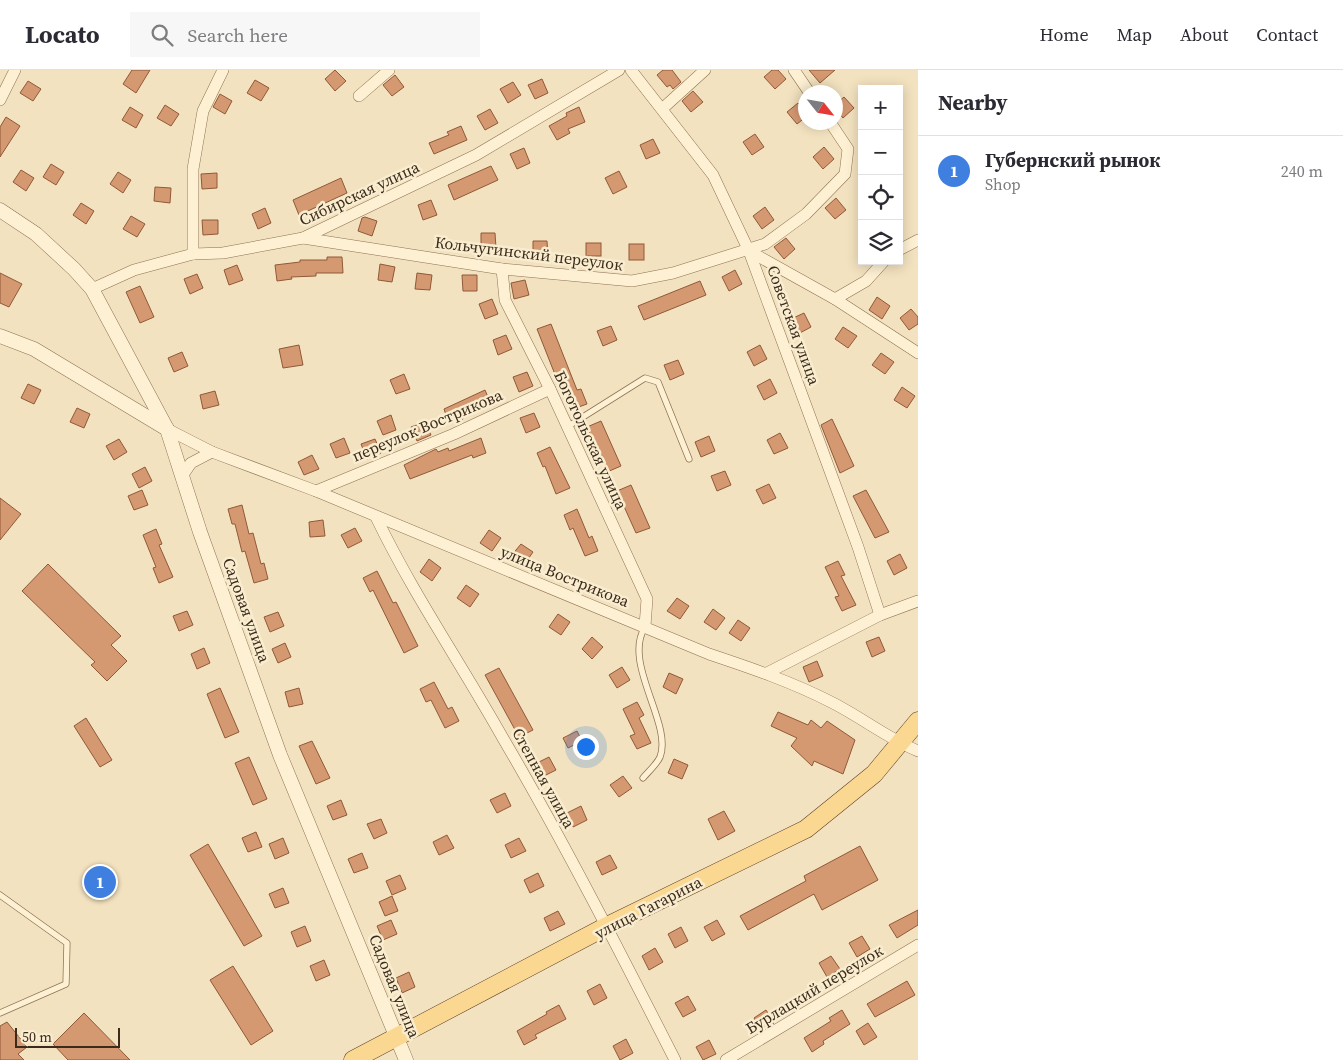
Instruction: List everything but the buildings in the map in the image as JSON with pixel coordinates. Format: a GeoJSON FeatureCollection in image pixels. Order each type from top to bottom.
{"type":"FeatureCollection","features":[{"type":"Feature","properties":{"kind":"main road","name":"улица Гагарина"},"geometry":{"type":"LineString","coordinates":[[352,1060],[398,1038],[608,926],[806,829],[874,774],[918,721]]}},
{"type":"Feature","properties":{"kind":"street"},"geometry":{"type":"LineString","coordinates":[[0,100],[15,70]]}},
{"type":"Feature","properties":{"kind":"street"},"geometry":{"type":"LineString","coordinates":[[193,254],[193,168],[203,111],[223,70]]}},
{"type":"Feature","properties":{"kind":"street"},"geometry":{"type":"LineString","coordinates":[[359,96],[389,70]]}},
{"type":"Feature","properties":{"kind":"street","name":"Сибирская улица"},"geometry":{"type":"LineString","coordinates":[[92,289],[134,270],[193,254],[223,253],[302,238],[476,155],[619,70]]}},
{"type":"Feature","properties":{"kind":"street","name":"Советская улица"},"geometry":{"type":"LineString","coordinates":[[631,70],[713,175],[749,251],[858,547],[880,615]]}},
{"type":"Feature","properties":{"kind":"street"},"geometry":{"type":"LineString","coordinates":[[662,109],[705,70]]}},
{"type":"Feature","properties":{"kind":"street"},"geometry":{"type":"LineString","coordinates":[[794,70],[804,85]]}},
{"type":"Feature","properties":{"kind":"street","name":"Кольчугинский переулок"},"geometry":{"type":"LineString","coordinates":[[302,238],[502,268],[632,281],[673,273],[749,251],[765,244],[806,214],[845,174],[848,149],[835,130]]}},
{"type":"Feature","properties":{"kind":"street","name":"Садовая улица"},"geometry":{"type":"LineString","coordinates":[[0,210],[36,234],[92,289],[167,429],[280,755],[406,1060]]}},
{"type":"Feature","properties":{"kind":"street"},"geometry":{"type":"LineString","coordinates":[[903,248],[918,240]]}},
{"type":"Feature","properties":{"kind":"street"},"geometry":{"type":"LineString","coordinates":[[749,251],[835,299],[918,353]]}},
{"type":"Feature","properties":{"kind":"street"},"geometry":{"type":"LineString","coordinates":[[835,299],[866,281],[880,265]]}},
{"type":"Feature","properties":{"kind":"street","name":"Боготольская улица"},"geometry":{"type":"LineString","coordinates":[[502,268],[505,300],[550,389],[647,599],[645,626]]}},
{"type":"Feature","properties":{"kind":"street"},"geometry":{"type":"LineString","coordinates":[[0,336],[34,350],[167,429]]}},
{"type":"Feature","properties":{"kind":"street","name":"переулок Вострикова"},"geometry":{"type":"LineString","coordinates":[[316,491],[454,434],[550,389]]}},
{"type":"Feature","properties":{"kind":"street","name":"улица Вострикова"},"geometry":{"type":"LineString","coordinates":[[167,429],[212,452],[316,491],[709,654],[767,673],[832,702],[900,744],[918,751]]}},
{"type":"Feature","properties":{"kind":"street"},"geometry":{"type":"LineString","coordinates":[[182,476],[191,463],[212,452]]}},
{"type":"Feature","properties":{"kind":"street","name":"Степная улица"},"geometry":{"type":"LineString","coordinates":[[376,517],[394,555],[505,740],[608,926],[675,1060]]}},
{"type":"Feature","properties":{"kind":"street"},"geometry":{"type":"LineString","coordinates":[[767,673],[880,615],[918,601]]}},
{"type":"Feature","properties":{"kind":"street","name":"Бурлацкий переулок"},"geometry":{"type":"LineString","coordinates":[[726,1060],[918,945]]}},
{"type":"Feature","properties":{"kind":"lane"},"geometry":{"type":"LineString","coordinates":[[567,427],[645,378],[658,382],[689,459]]}},
{"type":"Feature","properties":{"kind":"lane"},"geometry":{"type":"LineString","coordinates":[[643,778],[660,758],[663,743],[640,662],[639,636],[645,626]]}},
{"type":"Feature","properties":{"kind":"lane"},"geometry":{"type":"LineString","coordinates":[[0,895],[67,943],[66,984],[0,1013]]}},
{"type":"Feature","properties":{"kind":"place","name":"Губернский рынок"},"geometry":{"type":"Point","coordinates":[100,882]}}]}
